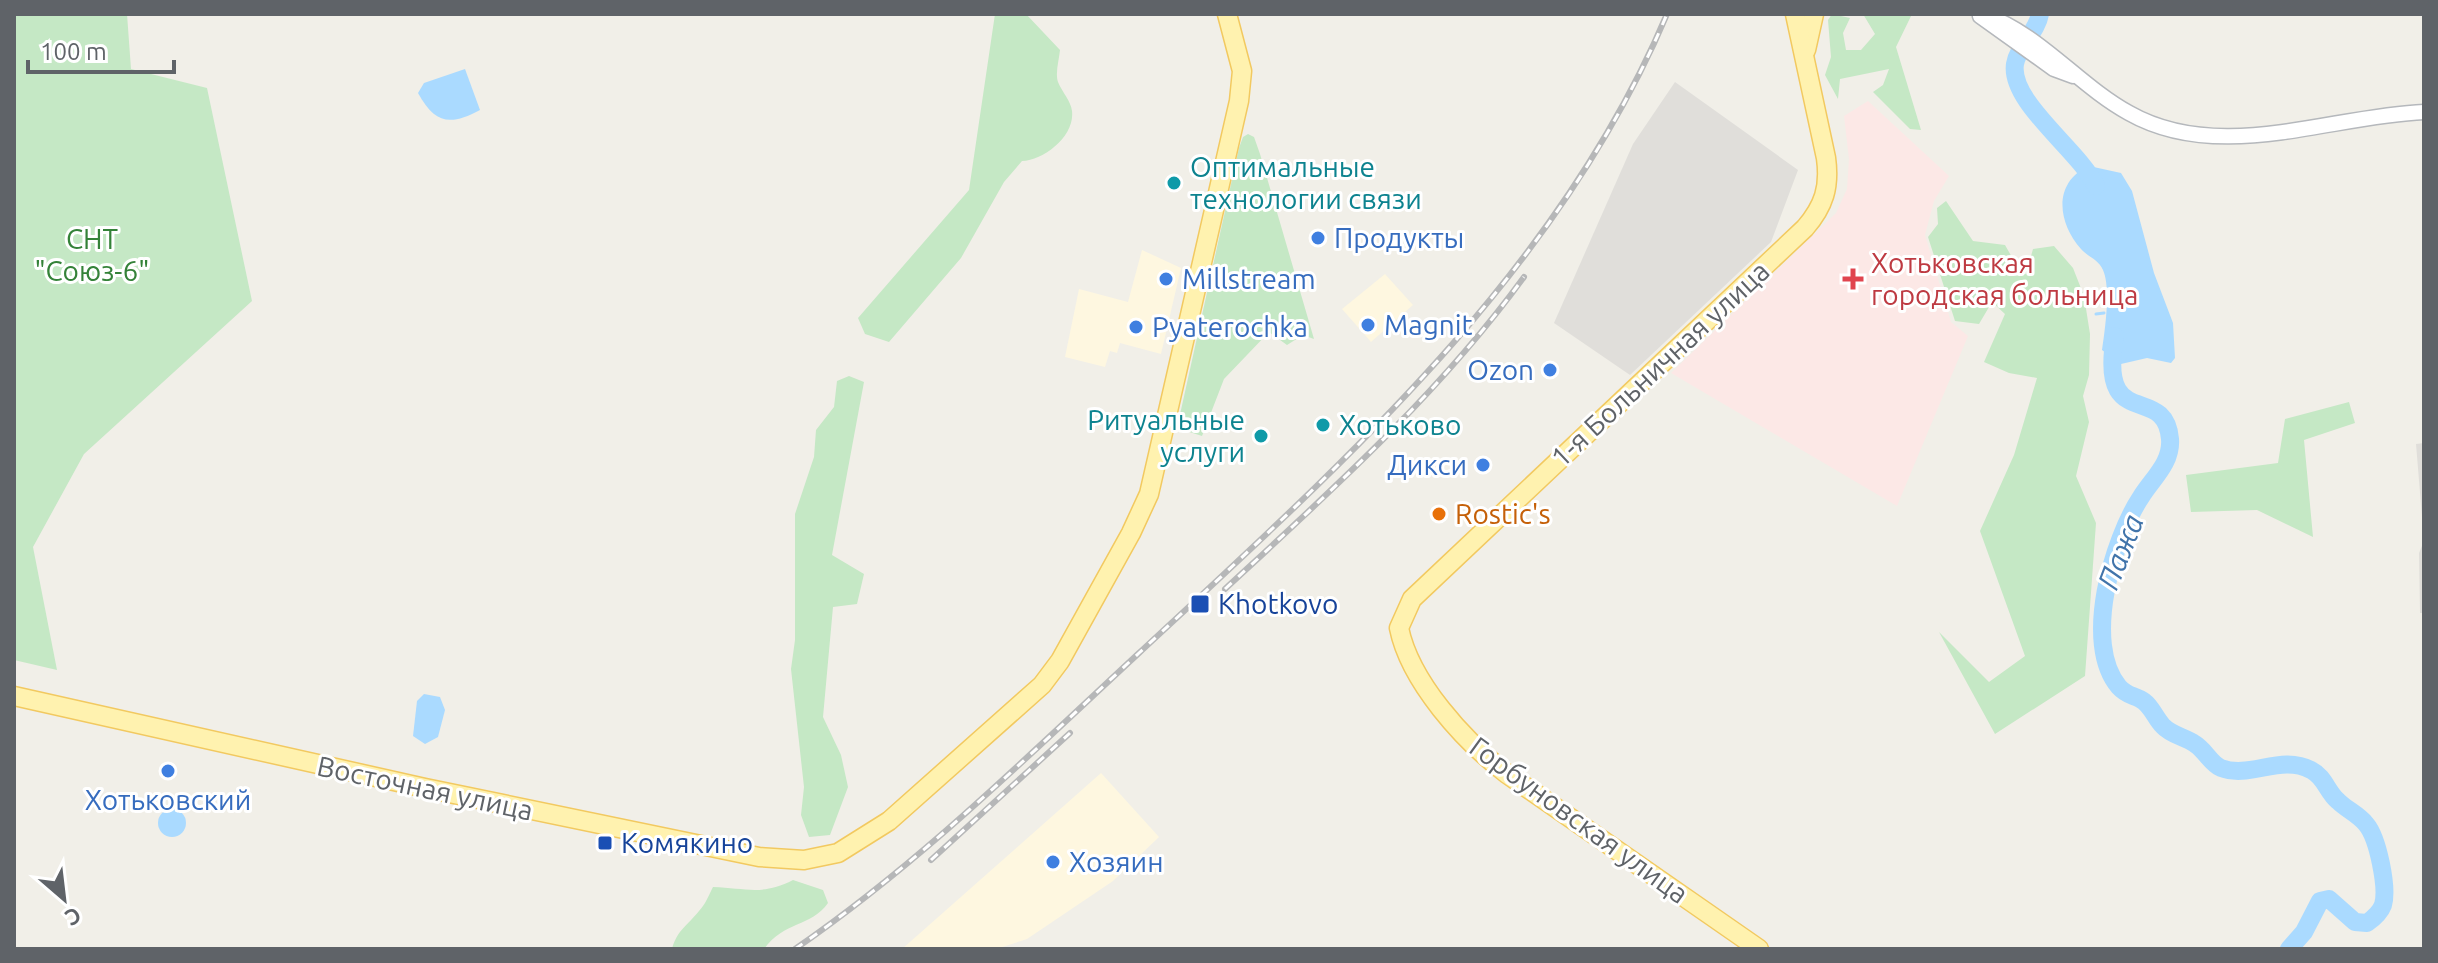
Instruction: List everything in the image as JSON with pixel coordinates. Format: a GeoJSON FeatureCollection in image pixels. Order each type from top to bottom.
{"type":"FeatureCollection","features":[{"type":"Feature","properties":{"kind":"main road","name":"Восточная улица"},"geometry":{"type":"LineString","coordinates":[[14,696],[425,788],[759,857],[804,860],[838,853],[889,821],[1042,685],[1060,661],[1137,523],[1149,494],[1239,101],[1242,71],[1227,14]]}},
{"type":"Feature","properties":{"kind":"main road","name":"1-я Больничная улица"},"geometry":{"type":"LineString","coordinates":[[1399,628],[1412,599],[1814,218],[1826,194],[1828,169],[1795,14]]}},
{"type":"Feature","properties":{"kind":"main road"},"geometry":{"type":"LineString","coordinates":[[1805,61],[1814,14]]}},
{"type":"Feature","properties":{"kind":"main road","name":"Горбуновская улица"},"geometry":{"type":"LineString","coordinates":[[1399,628],[1425,683],[1474,747],[1507,774],[1759,949]]}},
{"type":"Feature","properties":{"kind":"street"},"geometry":{"type":"LineString","coordinates":[[1980,14],[2107,100],[2153,125],[2205,136],[2250,134],[2424,112]]}},
{"type":"Feature","properties":{"kind":"shaded area"},"geometry":{"type":"Polygon","coordinates":[[[1675,82],[1798,170],[1771,242],[1630,375],[1554,323],[1633,144],[1675,82]]]}},
{"type":"Feature","properties":{"kind":"shaded area","name":"Хотьковская городская больница"},"geometry":{"type":"Polygon","coordinates":[[[1868,101],[1949,176],[1934,201],[1925,235],[1951,322],[1968,336],[1897,506],[1671,373],[1836,213],[1847,189],[1849,159],[1844,116],[1868,101]]]}},
{"type":"Feature","properties":{"kind":"shaded area"},"geometry":{"type":"Polygon","coordinates":[[[1142,250],[1181,268],[1161,354],[1120,343],[1117,353],[1110,351],[1105,367],[1065,357],[1079,289],[1128,302],[1142,250]]]}},
{"type":"Feature","properties":{"kind":"shaded area"},"geometry":{"type":"Polygon","coordinates":[[[1385,274],[1413,305],[1371,342],[1342,309],[1385,274]]]}},
{"type":"Feature","properties":{"kind":"shaded area"},"geometry":{"type":"Polygon","coordinates":[[[2424,443],[2424,541],[2416,444],[2424,443]]]}},
{"type":"Feature","properties":{"kind":"shaded area"},"geometry":{"type":"Polygon","coordinates":[[[2424,541],[2424,613],[2420,613],[2419,553],[2424,541]]]}},
{"type":"Feature","properties":{"kind":"shaded area"},"geometry":{"type":"Polygon","coordinates":[[[1101,773],[1159,837],[1113,881],[1027,939],[996,949],[902,949],[1101,773]]]}},
{"type":"Feature","properties":{"kind":"green space","name":"СНТ \"Союз-6\""},"geometry":{"type":"Polygon","coordinates":[[[14,14],[127,14],[131,69],[207,88],[252,301],[84,454],[33,547],[57,670],[14,660],[14,14]]]}},
{"type":"Feature","properties":{"kind":"green space"},"geometry":{"type":"Polygon","coordinates":[[[995,14],[1026,14],[1060,50],[1057,78],[1072,111],[1069,129],[1048,151],[1022,161],[1004,182],[961,258],[889,342],[865,334],[858,318],[969,190],[995,14]]]}},
{"type":"Feature","properties":{"kind":"green space"},"geometry":{"type":"Polygon","coordinates":[[[1832,14],[1850,18],[1843,33],[1846,50],[1861,50],[1875,34],[1863,14],[1912,14],[1896,47],[1921,130],[1910,129],[1873,92],[1883,85],[1889,69],[1840,79],[1838,99],[1825,75],[1831,57],[1828,20],[1832,14]]]}},
{"type":"Feature","properties":{"kind":"green space"},"geometry":{"type":"Polygon","coordinates":[[[1248,134],[1254,137],[1260,154],[1314,339],[1303,335],[1287,345],[1269,332],[1224,379],[1202,436],[1177,428],[1239,148],[1243,137],[1248,134]]]}},
{"type":"Feature","properties":{"kind":"green space"},"geometry":{"type":"Polygon","coordinates":[[[1946,201],[1973,241],[2005,245],[2021,273],[2026,274],[2033,249],[2054,246],[2073,268],[2084,296],[2090,334],[2089,375],[2083,396],[2089,422],[2076,476],[2096,523],[2085,676],[1995,734],[1939,632],[1989,682],[2025,656],[1980,531],[2014,455],[2037,378],[2009,373],[1984,362],[2005,314],[1992,302],[1979,324],[1955,321],[1928,237],[1938,224],[1937,208],[1946,201]]]}},
{"type":"Feature","properties":{"kind":"green space"},"geometry":{"type":"Polygon","coordinates":[[[849,376],[864,382],[832,555],[864,574],[857,604],[833,607],[823,717],[841,755],[848,787],[830,835],[809,837],[801,815],[804,787],[791,669],[795,640],[795,514],[814,457],[816,430],[834,407],[837,381],[849,376]]]}},
{"type":"Feature","properties":{"kind":"green space"},"geometry":{"type":"Polygon","coordinates":[[[2349,402],[2355,423],[2304,440],[2313,537],[2257,510],[2191,512],[2186,475],[2278,463],[2285,419],[2349,402]]]}},
{"type":"Feature","properties":{"kind":"green space"},"geometry":{"type":"Polygon","coordinates":[[[793,880],[823,890],[828,903],[814,916],[780,933],[764,949],[672,949],[680,932],[701,909],[713,887],[763,890],[793,880]]]}},
{"type":"Feature","properties":{"kind":"water"},"geometry":{"type":"Polygon","coordinates":[[[465,69],[480,110],[452,120],[437,116],[418,93],[424,83],[465,69]]]}},
{"type":"Feature","properties":{"kind":"water"},"geometry":{"type":"Polygon","coordinates":[[[2089,166],[2121,173],[2132,191],[2154,273],[2173,323],[2175,358],[2171,363],[2147,358],[2121,364],[2102,350],[2107,309],[2103,270],[2073,238],[2063,215],[2062,203],[2069,182],[2089,166]]]}},
{"type":"Feature","properties":{"kind":"water"},"geometry":{"type":"Polygon","coordinates":[[[424,694],[440,697],[445,710],[438,737],[425,744],[413,736],[417,701],[424,694]]]}},
{"type":"Feature","properties":{"kind":"water"},"geometry":{"type":"Polygon","coordinates":[[[172,809],[182,813],[186,823],[182,833],[172,837],[162,833],[158,823],[162,813],[172,809]]]}},
{"type":"Feature","properties":{"kind":"waterway","name":"Пажа"},"geometry":{"type":"LineString","coordinates":[[2040,14],[2017,57],[2016,79],[2034,110],[2088,172],[2096,186]]}},
{"type":"Feature","properties":{"kind":"waterway"},"geometry":{"type":"LineString","coordinates":[[2096,314],[2104,313]]}},
{"type":"Feature","properties":{"kind":"waterway","name":"Пажа"},"geometry":{"type":"LineString","coordinates":[[2115,336],[2112,366],[2116,386],[2124,397],[2157,412],[2166,422],[2170,448],[2165,463],[2130,515],[2112,564],[2102,619],[2108,668],[2119,687],[2144,701],[2166,729],[2195,744],[2221,768],[2243,771],[2288,764],[2316,773],[2334,797],[2366,824],[2378,851],[2384,897],[2376,915],[2367,923],[2355,922],[2329,899],[2320,901],[2304,932],[2289,949]]}},
{"type":"Feature","properties":{"kind":"railway"},"geometry":{"type":"LineString","coordinates":[[795,949],[930,845],[1014,769],[1291,511],[1438,361],[1505,281],[1566,198],[1621,109],[1667,14]]}},
{"type":"Feature","properties":{"kind":"railway"},"geometry":{"type":"LineString","coordinates":[[1225,589],[1344,478],[1420,401],[1524,277]]}},
{"type":"Feature","properties":{"kind":"railway"},"geometry":{"type":"LineString","coordinates":[[931,860],[1070,733]]}},
{"type":"Feature","properties":{"kind":"place","name":"Оптимальные технологии связи"},"geometry":{"type":"Point","coordinates":[1174,183]}},
{"type":"Feature","properties":{"kind":"place","name":"Продукты"},"geometry":{"type":"Point","coordinates":[1318,238]}},
{"type":"Feature","properties":{"kind":"place","name":"Millstream"},"geometry":{"type":"Point","coordinates":[1166,279]}},
{"type":"Feature","properties":{"kind":"place","name":"Хотьковская городская больница"},"geometry":{"type":"Point","coordinates":[1853,279]}},
{"type":"Feature","properties":{"kind":"place","name":"Magnit"},"geometry":{"type":"Point","coordinates":[1368,325]}},
{"type":"Feature","properties":{"kind":"place","name":"Pyaterochka"},"geometry":{"type":"Point","coordinates":[1136,327]}},
{"type":"Feature","properties":{"kind":"place","name":"Ozon"},"geometry":{"type":"Point","coordinates":[1550,370]}},
{"type":"Feature","properties":{"kind":"place","name":"Хотьково"},"geometry":{"type":"Point","coordinates":[1323,425]}},
{"type":"Feature","properties":{"kind":"place","name":"Ритуальные услуги"},"geometry":{"type":"Point","coordinates":[1261,436]}},
{"type":"Feature","properties":{"kind":"place","name":"Дикси"},"geometry":{"type":"Point","coordinates":[1483,465]}},
{"type":"Feature","properties":{"kind":"place","name":"Rostic's"},"geometry":{"type":"Point","coordinates":[1439,514]}},
{"type":"Feature","properties":{"kind":"place","name":"Khotkovo"},"geometry":{"type":"Point","coordinates":[1200,604]}},
{"type":"Feature","properties":{"kind":"place","name":"Хотьковский"},"geometry":{"type":"Point","coordinates":[168,771]}},
{"type":"Feature","properties":{"kind":"place","name":"Комякино"},"geometry":{"type":"Point","coordinates":[605,843]}},
{"type":"Feature","properties":{"kind":"place","name":"Хозяин"},"geometry":{"type":"Point","coordinates":[1053,862]}}]}
